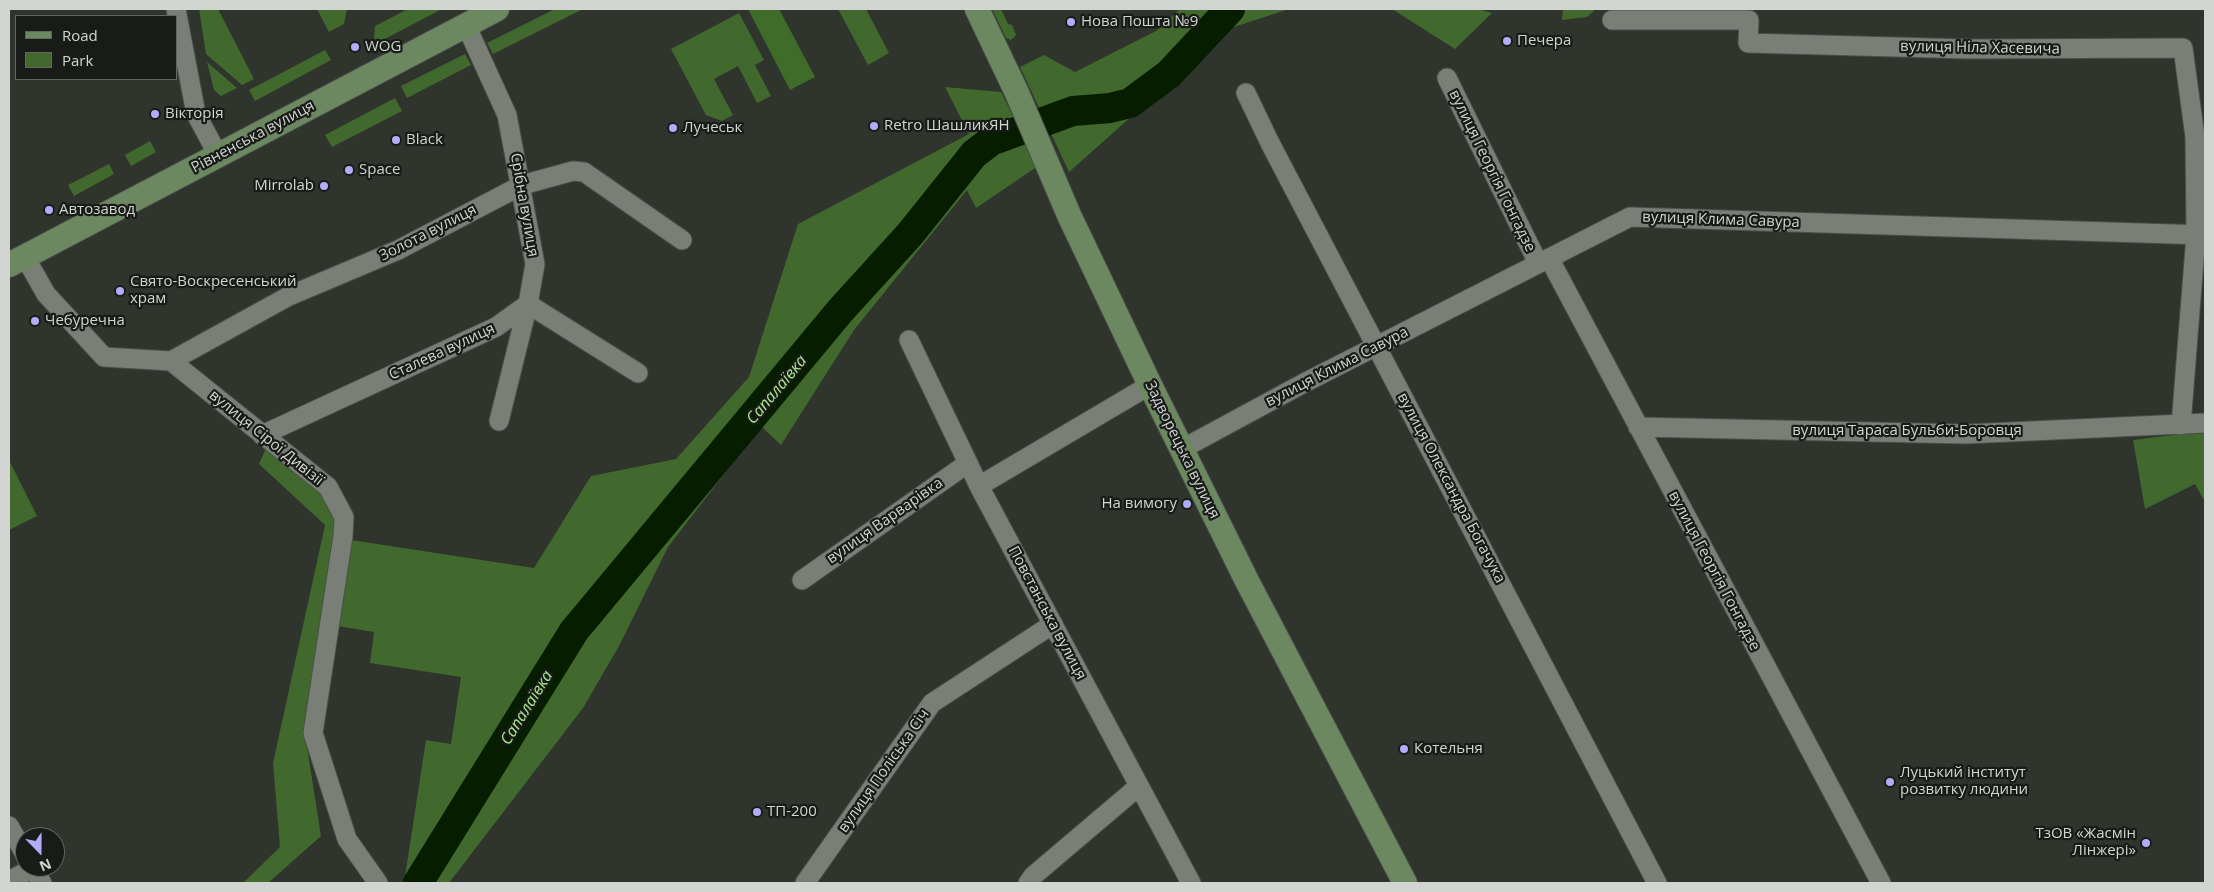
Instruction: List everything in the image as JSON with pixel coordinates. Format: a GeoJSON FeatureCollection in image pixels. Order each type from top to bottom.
{"type":"FeatureCollection","features":[{"type":"Feature","properties":{"kind":"main road","name":"Рівненська вулиця"},"geometry":{"type":"LineString","coordinates":[[17,261],[497,9]]}},
{"type":"Feature","properties":{"kind":"main road","name":"Задворецька вулиця"},"geometry":{"type":"LineString","coordinates":[[977,9],[1017,93],[1069,215],[1150,385],[1247,581],[1404,883]]}},
{"type":"Feature","properties":{"kind":"street"},"geometry":{"type":"LineString","coordinates":[[178,20],[196,114],[218,155]]}},
{"type":"Feature","properties":{"kind":"street","name":"вулиця Ніла Хасевича"},"geometry":{"type":"LineString","coordinates":[[1612,20],[1749,20],[1748,43],[1970,49],[2183,48],[2194,137],[2201,235]]}},
{"type":"Feature","properties":{"kind":"street","name":"Срібна вулиця"},"geometry":{"type":"LineString","coordinates":[[466,25],[508,115],[535,264],[528,304],[500,421]]}},
{"type":"Feature","properties":{"kind":"street","name":"вулиця Георгія Гонгадзе"},"geometry":{"type":"LineString","coordinates":[[1447,78],[1543,260],[1638,427],[1881,883]]}},
{"type":"Feature","properties":{"kind":"street","name":"вулиця Олександра Богачука"},"geometry":{"type":"LineString","coordinates":[[1246,93],[1270,143],[1657,883]]}},
{"type":"Feature","properties":{"kind":"street","name":"Золота вулиця"},"geometry":{"type":"LineString","coordinates":[[170,362],[289,296],[398,250],[522,185],[573,171],[584,172],[682,240]]}},
{"type":"Feature","properties":{"kind":"street","name":"вулиця Клима Савура"},"geometry":{"type":"LineString","coordinates":[[1182,449],[1543,260],[1630,217],[2201,235]]}},
{"type":"Feature","properties":{"kind":"street"},"geometry":{"type":"LineString","coordinates":[[2181,425],[2201,235]]}},
{"type":"Feature","properties":{"kind":"street"},"geometry":{"type":"LineString","coordinates":[[17,261],[104,357],[170,362]]}},
{"type":"Feature","properties":{"kind":"street"},"geometry":{"type":"LineString","coordinates":[[528,304],[638,373]]}},
{"type":"Feature","properties":{"kind":"street","name":"Сталева вулиця"},"geometry":{"type":"LineString","coordinates":[[262,435],[496,328],[528,304]]}},
{"type":"Feature","properties":{"kind":"street","name":"Повстанська вулиця"},"geometry":{"type":"LineString","coordinates":[[909,340],[979,486],[1191,883]]}},
{"type":"Feature","properties":{"kind":"street","name":"вулиця Сірої Дивізії"},"geometry":{"type":"LineString","coordinates":[[170,362],[328,487],[344,517],[343,536],[312,733],[347,839],[378,883]]}},
{"type":"Feature","properties":{"kind":"street"},"geometry":{"type":"LineString","coordinates":[[979,486],[1150,385]]}},
{"type":"Feature","properties":{"kind":"street","name":"вулиця Тараса Бульби-Боровця"},"geometry":{"type":"LineString","coordinates":[[1638,427],[1966,434],[2205,423]]}},
{"type":"Feature","properties":{"kind":"street","name":"вулиця Варварівка"},"geometry":{"type":"LineString","coordinates":[[802,580],[968,463]]}},
{"type":"Feature","properties":{"kind":"street","name":"вулиця Поліська Січ"},"geometry":{"type":"LineString","coordinates":[[805,883],[932,703],[1053,624]]}},
{"type":"Feature","properties":{"kind":"street"},"geometry":{"type":"LineString","coordinates":[[1028,883],[1033,876],[1139,786]]}},
{"type":"Feature","properties":{"kind":"green space"},"geometry":{"type":"Polygon","coordinates":[[[199,9],[218,9],[254,79],[242,85],[206,54],[199,9]]]}},
{"type":"Feature","properties":{"kind":"green space"},"geometry":{"type":"Polygon","coordinates":[[[317,9],[347,9],[344,24],[329,32],[317,9]]]}},
{"type":"Feature","properties":{"kind":"green space"},"geometry":{"type":"Polygon","coordinates":[[[408,9],[442,9],[379,42],[374,38],[375,26],[408,9]]]}},
{"type":"Feature","properties":{"kind":"green space"},"geometry":{"type":"Polygon","coordinates":[[[555,9],[583,9],[493,54],[487,43],[555,9]]]}},
{"type":"Feature","properties":{"kind":"green space"},"geometry":{"type":"Polygon","coordinates":[[[748,9],[779,9],[815,77],[790,90],[748,9]]]}},
{"type":"Feature","properties":{"kind":"green space"},"geometry":{"type":"Polygon","coordinates":[[[838,9],[866,9],[889,53],[868,65],[838,9]]]}},
{"type":"Feature","properties":{"kind":"green space"},"geometry":{"type":"Polygon","coordinates":[[[992,9],[1001,9],[1008,24],[1012,25],[1016,35],[1011,40],[1006,38],[992,9]]]}},
{"type":"Feature","properties":{"kind":"green space"},"geometry":{"type":"Polygon","coordinates":[[[1180,9],[1289,9],[1231,28],[1069,172],[1020,67],[1044,55],[1075,72],[1156,31],[1180,9]]]}},
{"type":"Feature","properties":{"kind":"green space"},"geometry":{"type":"Polygon","coordinates":[[[1392,9],[1478,9],[1492,13],[1455,49],[1392,9]]]}},
{"type":"Feature","properties":{"kind":"green space"},"geometry":{"type":"Polygon","coordinates":[[[1563,9],[1596,9],[1587,17],[1562,20],[1563,9]]]}},
{"type":"Feature","properties":{"kind":"green space"},"geometry":{"type":"Polygon","coordinates":[[[739,13],[764,60],[755,65],[771,96],[757,103],[738,66],[714,79],[733,115],[722,121],[706,115],[671,49],[739,13]]]}},
{"type":"Feature","properties":{"kind":"green space"},"geometry":{"type":"Polygon","coordinates":[[[325,50],[331,60],[255,101],[249,90],[325,50]]]}},
{"type":"Feature","properties":{"kind":"green space"},"geometry":{"type":"Polygon","coordinates":[[[465,54],[471,65],[407,98],[401,86],[465,54]]]}},
{"type":"Feature","properties":{"kind":"green space"},"geometry":{"type":"Polygon","coordinates":[[[207,62],[237,88],[221,96],[214,90],[207,62]]]}},
{"type":"Feature","properties":{"kind":"green space"},"geometry":{"type":"Polygon","coordinates":[[[945,87],[1001,92],[1038,166],[976,208],[967,190],[854,330],[781,445],[761,426],[668,547],[619,646],[583,708],[449,883],[404,883],[426,740],[451,744],[461,677],[370,663],[374,632],[338,626],[351,540],[534,568],[591,476],[676,459],[749,377],[798,224],[969,134],[945,87]]]}},
{"type":"Feature","properties":{"kind":"green space"},"geometry":{"type":"Polygon","coordinates":[[[395,98],[402,111],[332,147],[325,135],[395,98]]]}},
{"type":"Feature","properties":{"kind":"green space"},"geometry":{"type":"Polygon","coordinates":[[[150,141],[156,152],[131,166],[125,155],[150,141]]]}},
{"type":"Feature","properties":{"kind":"green space"},"geometry":{"type":"Polygon","coordinates":[[[109,164],[114,174],[74,196],[68,185],[109,164]]]}},
{"type":"Feature","properties":{"kind":"green space"},"geometry":{"type":"Polygon","coordinates":[[[2205,431],[2205,502],[2195,484],[2145,509],[2133,440],[2205,431]]]}},
{"type":"Feature","properties":{"kind":"green space"},"geometry":{"type":"Polygon","coordinates":[[[266,448],[322,492],[336,519],[305,734],[321,836],[268,883],[243,883],[280,847],[273,763],[325,525],[259,464],[266,448]]]}},
{"type":"Feature","properties":{"kind":"green space"},"geometry":{"type":"Polygon","coordinates":[[[9,460],[37,516],[9,530],[9,460]]]}},
{"type":"Feature","properties":{"kind":"waterway","name":"Сапалаївка"},"geometry":{"type":"LineString","coordinates":[[418,883],[574,631],[840,311],[910,234],[974,154],[991,141],[1073,111],[1110,108],[1130,103],[1169,74],[1230,9]]}},
{"type":"Feature","properties":{"kind":"place","name":"Нова Пошта №9"},"geometry":{"type":"Point","coordinates":[1071,22]}},
{"type":"Feature","properties":{"kind":"place","name":"Печера"},"geometry":{"type":"Point","coordinates":[1507,41]}},
{"type":"Feature","properties":{"kind":"place","name":"WOG"},"geometry":{"type":"Point","coordinates":[355,47]}},
{"type":"Feature","properties":{"kind":"place","name":"Вікторія"},"geometry":{"type":"Point","coordinates":[155,114]}},
{"type":"Feature","properties":{"kind":"place","name":"Retro ШашликЯН"},"geometry":{"type":"Point","coordinates":[874,126]}},
{"type":"Feature","properties":{"kind":"place","name":"Лучеськ"},"geometry":{"type":"Point","coordinates":[673,128]}},
{"type":"Feature","properties":{"kind":"place","name":"Black"},"geometry":{"type":"Point","coordinates":[396,140]}},
{"type":"Feature","properties":{"kind":"place","name":"Space"},"geometry":{"type":"Point","coordinates":[349,170]}},
{"type":"Feature","properties":{"kind":"place","name":"Mirrolab"},"geometry":{"type":"Point","coordinates":[324,186]}},
{"type":"Feature","properties":{"kind":"place","name":"Автозавод"},"geometry":{"type":"Point","coordinates":[49,210]}},
{"type":"Feature","properties":{"kind":"place","name":"Свято-Воскресенський храм"},"geometry":{"type":"Point","coordinates":[120,291]}},
{"type":"Feature","properties":{"kind":"place","name":"Чебуречна"},"geometry":{"type":"Point","coordinates":[35,321]}},
{"type":"Feature","properties":{"kind":"place","name":"На вимогу"},"geometry":{"type":"Point","coordinates":[1187,504]}},
{"type":"Feature","properties":{"kind":"place","name":"Котельня"},"geometry":{"type":"Point","coordinates":[1404,749]}},
{"type":"Feature","properties":{"kind":"place","name":"Луцький інститут розвитку людини"},"geometry":{"type":"Point","coordinates":[1890,782]}},
{"type":"Feature","properties":{"kind":"place","name":"ТП-200"},"geometry":{"type":"Point","coordinates":[757,812]}},
{"type":"Feature","properties":{"kind":"place","name":"ТзОВ «Жасмін Лінжері»"},"geometry":{"type":"Point","coordinates":[2146,843]}}]}
